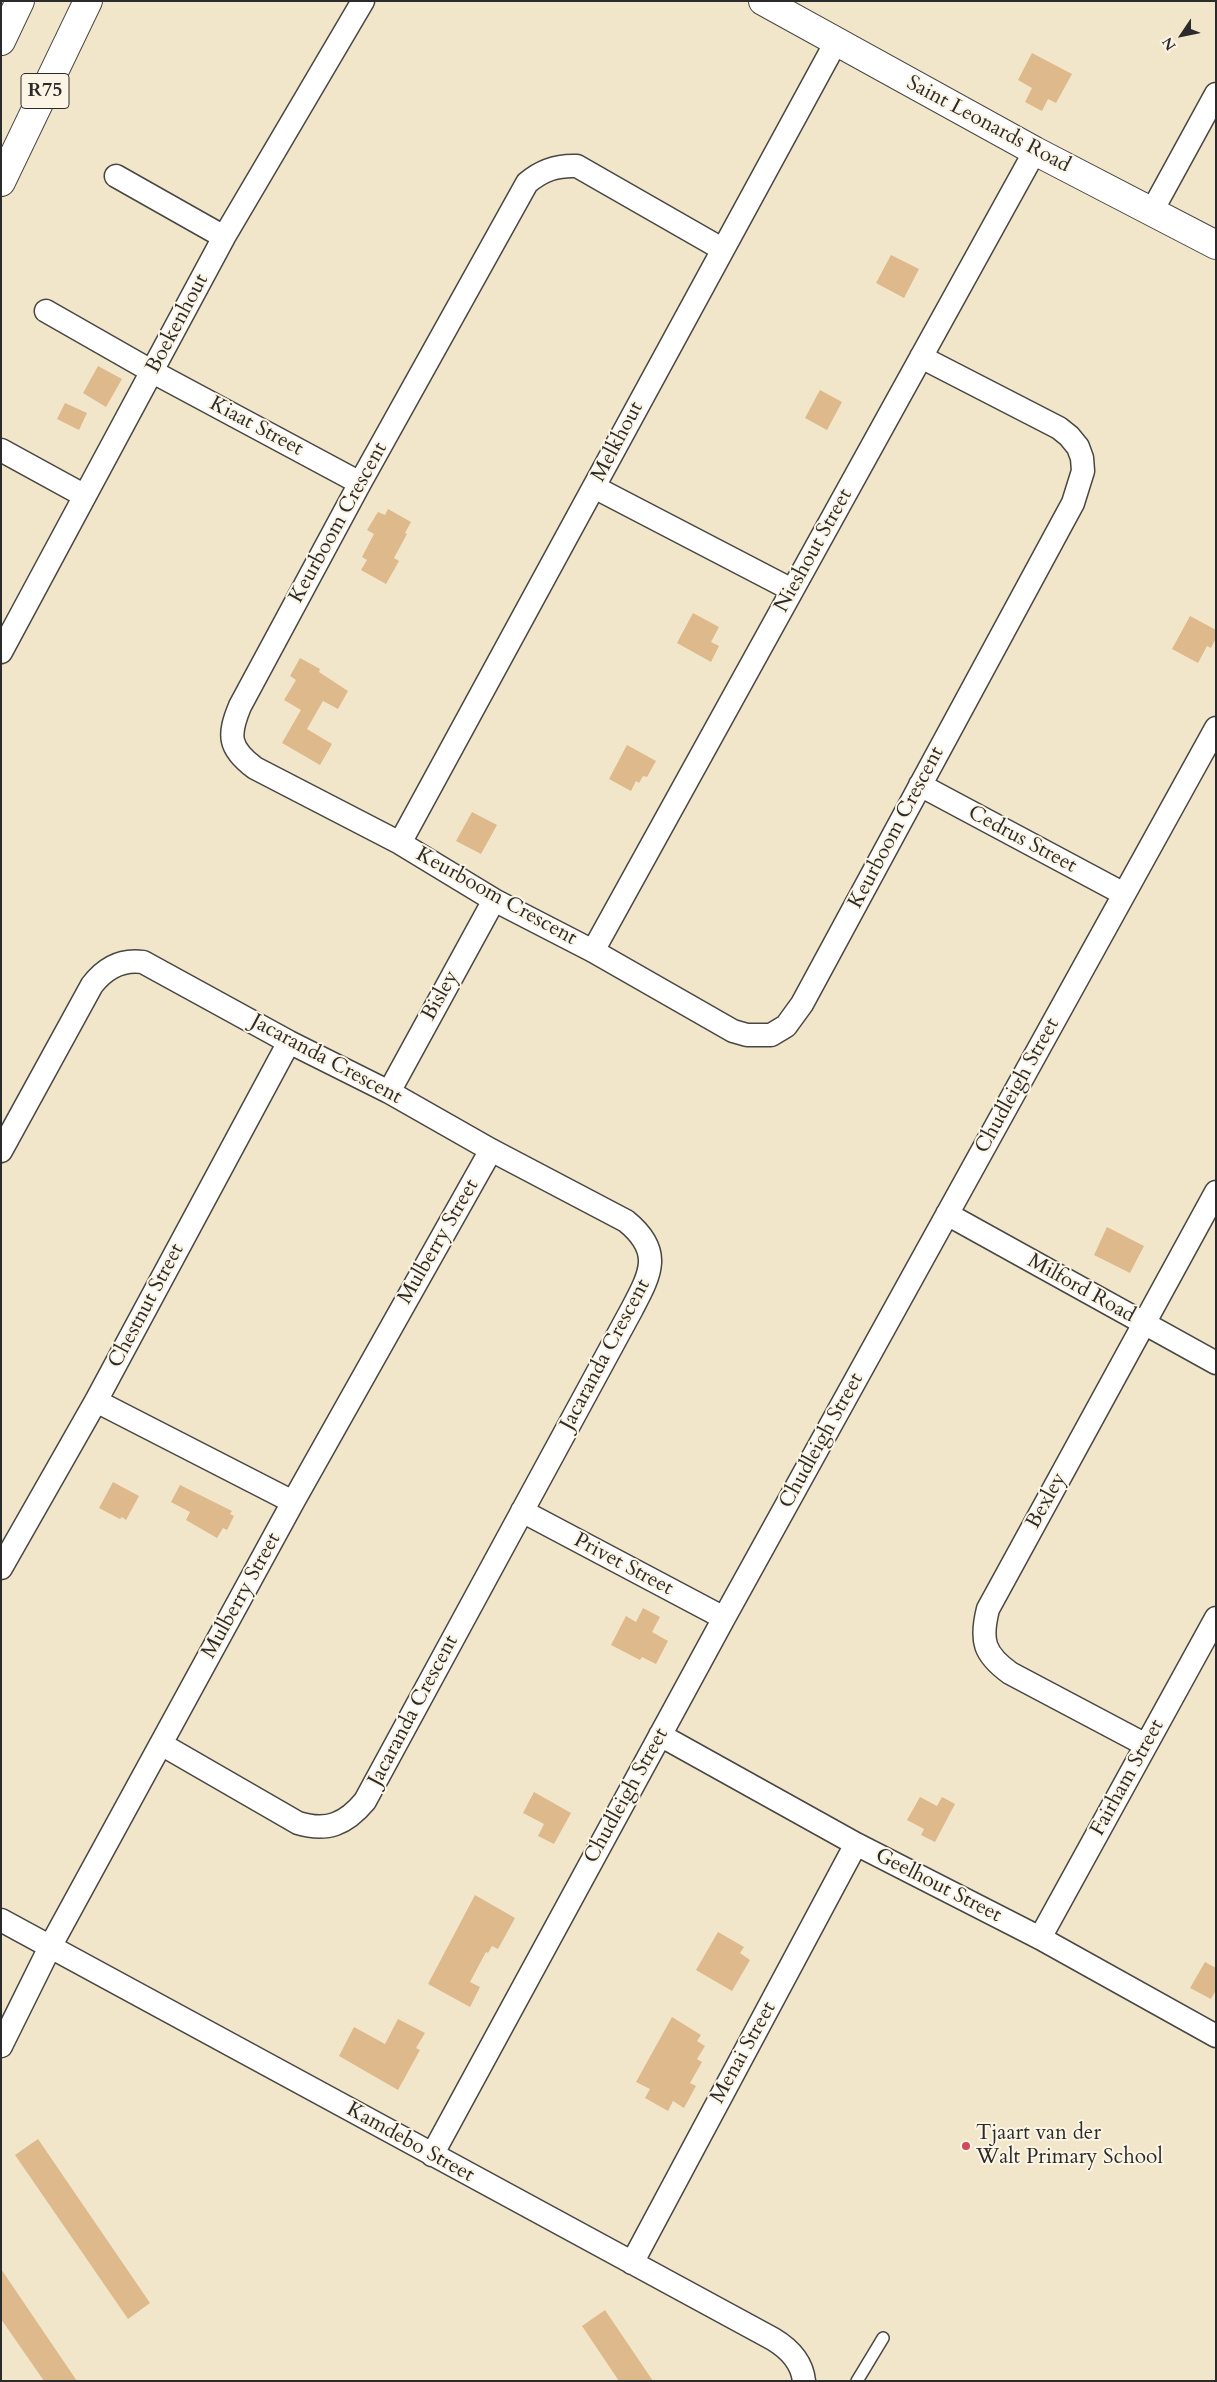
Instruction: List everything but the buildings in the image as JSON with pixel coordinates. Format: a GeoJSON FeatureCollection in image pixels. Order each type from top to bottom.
{"type":"FeatureCollection","features":[{"type":"Feature","properties":{"kind":"street"},"geometry":{"type":"LineString","coordinates":[[1,41],[20,1]]}},
{"type":"Feature","properties":{"kind":"street","name":"R75"},"geometry":{"type":"LineString","coordinates":[[1,182],[88,1]]}},
{"type":"Feature","properties":{"kind":"street","name":"Boekenhout"},"geometry":{"type":"LineString","coordinates":[[1,652],[10,615],[85,496],[224,237],[363,1]]}},
{"type":"Feature","properties":{"kind":"street","name":"Saint Leonards Road"},"geometry":{"type":"LineString","coordinates":[[763,1],[1035,151],[1216,244]]}},
{"type":"Feature","properties":{"kind":"street","name":"Melkhout"},"geometry":{"type":"LineString","coordinates":[[400,843],[836,42]]}},
{"type":"Feature","properties":{"kind":"street"},"geometry":{"type":"LineString","coordinates":[[1152,211],[1216,94]]}},
{"type":"Feature","properties":{"kind":"street","name":"Nieshout Street"},"geometry":{"type":"LineString","coordinates":[[593,951],[1035,151]]}},
{"type":"Feature","properties":{"kind":"street","name":"Keurboom Crescent"},"geometry":{"type":"LineString","coordinates":[[722,249],[577,166],[566,166],[540,172],[527,183],[360,483],[240,706],[232,726],[231,736],[235,748],[243,759],[255,768],[400,843],[494,900],[593,951],[733,1031],[760,1036],[780,1031],[793,1018],[802,1004],[1073,502],[1083,472],[1078,446],[1059,428],[921,357]]}},
{"type":"Feature","properties":{"kind":"street"},"geometry":{"type":"LineString","coordinates":[[116,176],[224,237]]}},
{"type":"Feature","properties":{"kind":"street","name":"Kiaat Street"},"geometry":{"type":"LineString","coordinates":[[46,311],[152,372],[360,483]]}},
{"type":"Feature","properties":{"kind":"street"},"geometry":{"type":"LineString","coordinates":[[1,450],[85,496]]}},
{"type":"Feature","properties":{"kind":"street"},"geometry":{"type":"LineString","coordinates":[[594,486],[792,590]]}},
{"type":"Feature","properties":{"kind":"street","name":"Chudleigh Street"},"geometry":{"type":"LineString","coordinates":[[432,2155],[724,1618],[1216,728]]}},
{"type":"Feature","properties":{"kind":"street","name":"Cedrus Street"},"geometry":{"type":"LineString","coordinates":[[920,786],[1124,894]]}},
{"type":"Feature","properties":{"kind":"street","name":"Bisley"},"geometry":{"type":"LineString","coordinates":[[388,1092],[494,900]]}},
{"type":"Feature","properties":{"kind":"street","name":"Jacaranda Crescent"},"geometry":{"type":"LineString","coordinates":[[1,1151],[92,985],[101,974],[130,960],[143,962],[289,1042],[388,1092],[491,1150],[626,1221],[644,1238],[650,1249],[651,1264],[648,1278],[632,1310],[365,1801],[347,1818],[327,1826],[313,1827],[298,1822],[161,1744]]}},
{"type":"Feature","properties":{"kind":"street","name":"Chestnut Street"},"geometry":{"type":"LineString","coordinates":[[1,1568],[96,1401],[289,1042]]}},
{"type":"Feature","properties":{"kind":"street","name":"Mulberry Street"},"geometry":{"type":"LineString","coordinates":[[1,2046],[50,1946],[293,1502],[491,1150]]}},
{"type":"Feature","properties":{"kind":"street","name":"Bexley"},"geometry":{"type":"LineString","coordinates":[[1146,1746],[1010,1673],[995,1663],[988,1653],[983,1638],[984,1625],[988,1609],[1216,1192]]}},
{"type":"Feature","properties":{"kind":"street","name":"Milford Road"},"geometry":{"type":"LineString","coordinates":[[947,1214],[1216,1363]]}},
{"type":"Feature","properties":{"kind":"street"},"geometry":{"type":"LineString","coordinates":[[96,1401],[293,1502]]}},
{"type":"Feature","properties":{"kind":"street","name":"Privet Street"},"geometry":{"type":"LineString","coordinates":[[522,1511],[724,1618]]}},
{"type":"Feature","properties":{"kind":"street","name":"Fairham Street"},"geometry":{"type":"LineString","coordinates":[[1040,1938],[1216,1618]]}},
{"type":"Feature","properties":{"kind":"street","name":"Geelhout Street"},"geometry":{"type":"LineString","coordinates":[[660,1735],[856,1844],[1040,1938],[1216,2036]]}},
{"type":"Feature","properties":{"kind":"street","name":"Menai Street"},"geometry":{"type":"LineString","coordinates":[[632,2263],[856,1844]]}},
{"type":"Feature","properties":{"kind":"street","name":"Kamdebo Street"},"geometry":{"type":"LineString","coordinates":[[1,1920],[782,2344],[798,2362],[804,2381]]}},
{"type":"Feature","properties":{"kind":"lane"},"geometry":{"type":"LineString","coordinates":[[857,2381],[883,2338]]}},
{"type":"Feature","properties":{"kind":"place","name":"Tjaart van der Walt Primary School"},"geometry":{"type":"Point","coordinates":[966,2146]}}]}
